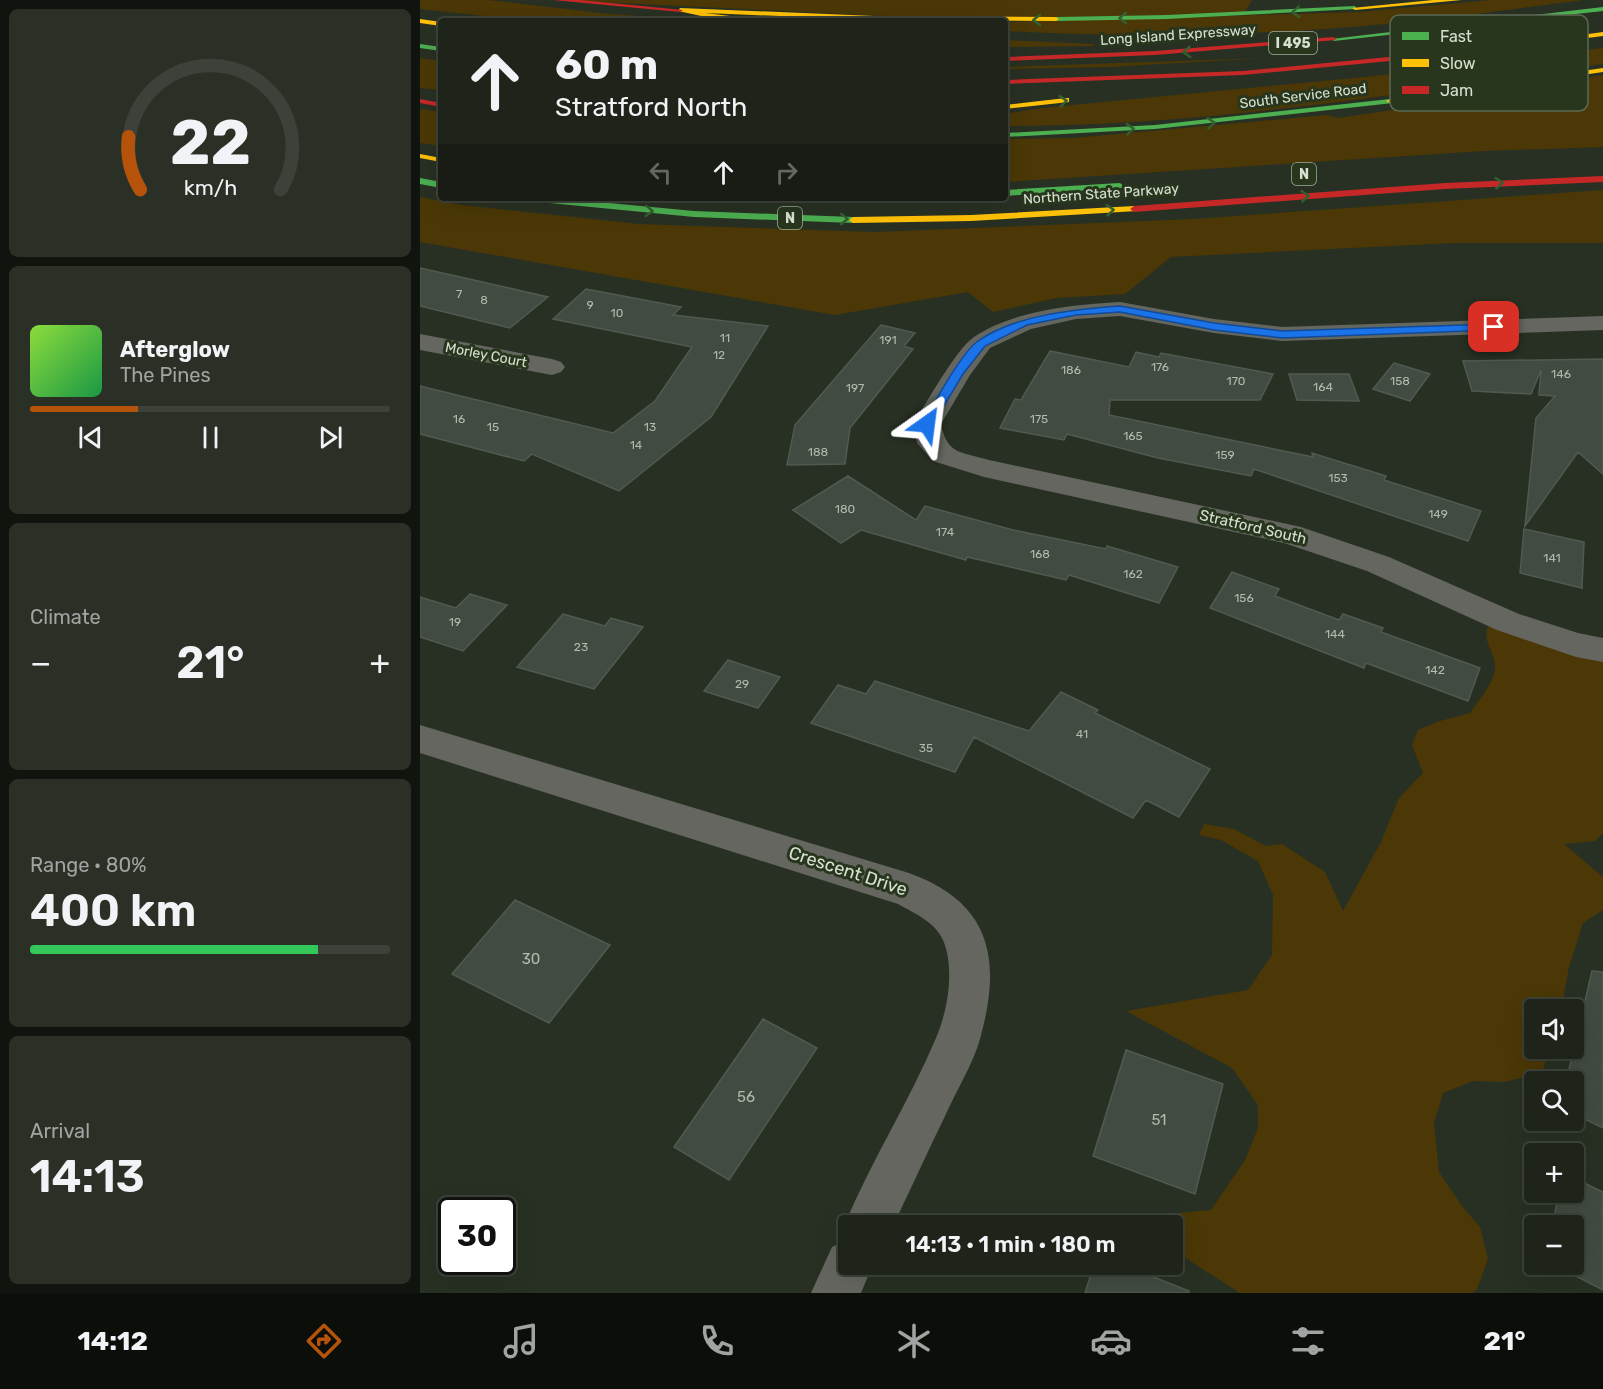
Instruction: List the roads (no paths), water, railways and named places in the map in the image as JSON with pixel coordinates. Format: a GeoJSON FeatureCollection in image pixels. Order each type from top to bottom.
{"type":"FeatureCollection","features":[{"type":"Feature","properties":{"kind":"main road"},"geometry":{"type":"LineString","coordinates":[[556,0],[680,10],[831,18]]}},
{"type":"Feature","properties":{"kind":"main road"},"geometry":{"type":"LineString","coordinates":[[1008,20],[1306,11],[1459,0]]}},
{"type":"Feature","properties":{"kind":"main road","name":"Long Island Expressway"},"geometry":{"type":"LineString","coordinates":[[1547,15],[1603,9]]}},
{"type":"Feature","properties":{"kind":"main road"},"geometry":{"type":"LineString","coordinates":[[680,10],[720,18]]}},
{"type":"Feature","properties":{"kind":"main road"},"geometry":{"type":"LineString","coordinates":[[1478,15],[1512,11],[1580,11]]}},
{"type":"Feature","properties":{"kind":"main road"},"geometry":{"type":"LineString","coordinates":[[420,21],[438,24]]}},
{"type":"Feature","properties":{"kind":"main road"},"geometry":{"type":"LineString","coordinates":[[1128,40],[1323,33],[1390,25]]}},
{"type":"Feature","properties":{"kind":"main road","name":"Long Island Expressway"},"geometry":{"type":"LineString","coordinates":[[1008,59],[1109,57],[1230,49],[1390,34]]}},
{"type":"Feature","properties":{"kind":"main road","name":"I 495"},"geometry":{"type":"LineString","coordinates":[[1588,36],[1603,34]]}},
{"type":"Feature","properties":{"kind":"main road"},"geometry":{"type":"LineString","coordinates":[[420,46],[438,49]]}},
{"type":"Feature","properties":{"kind":"main road","name":"I 495"},"geometry":{"type":"LineString","coordinates":[[1008,82],[1243,74],[1390,59]]}},
{"type":"Feature","properties":{"kind":"main road"},"geometry":{"type":"LineString","coordinates":[[1175,90],[1316,78],[1390,63]]}},
{"type":"Feature","properties":{"kind":"main road","name":"South Service Road"},"geometry":{"type":"LineString","coordinates":[[1588,72],[1603,70]]}},
{"type":"Feature","properties":{"kind":"main road"},"geometry":{"type":"LineString","coordinates":[[1008,107],[1076,99]]}},
{"type":"Feature","properties":{"kind":"main road"},"geometry":{"type":"LineString","coordinates":[[420,101],[438,104]]}},
{"type":"Feature","properties":{"kind":"main road","name":"South Service Road"},"geometry":{"type":"LineString","coordinates":[[1008,135],[1143,129],[1236,121],[1390,101]]}},
{"type":"Feature","properties":{"kind":"main road"},"geometry":{"type":"LineString","coordinates":[[420,156],[438,159]]}},
{"type":"Feature","properties":{"kind":"main road","name":"Northern State Parkway"},"geometry":{"type":"LineString","coordinates":[[558,201],[719,215],[852,219],[950,218],[1052,214],[1487,184],[1603,179]]}},
{"type":"Feature","properties":{"kind":"main road"},"geometry":{"type":"LineString","coordinates":[[420,181],[438,184]]}},
{"type":"Feature","properties":{"kind":"main road","name":"Northern State Parkway"},"geometry":{"type":"LineString","coordinates":[[1008,193],[1138,185]]}},
{"type":"Feature","properties":{"kind":"street","name":"Stratford South"},"geometry":{"type":"LineString","coordinates":[[1603,323],[1282,334],[1214,327],[1120,309],[1060,315],[1024,323],[981,343],[958,373],[927,424],[931,443],[943,454],[984,468],[1290,534],[1378,564],[1508,622],[1576,645],[1603,651]]}},
{"type":"Feature","properties":{"kind":"street","name":"Morley Court"},"geometry":{"type":"LineString","coordinates":[[420,342],[552,367]]}},
{"type":"Feature","properties":{"kind":"street","name":"Crescent Drive"},"geometry":{"type":"LineString","coordinates":[[420,739],[909,890],[940,907],[959,928],[970,960],[970,987],[958,1040],[873,1215]]}},
{"type":"Feature","properties":{"kind":"street"},"geometry":{"type":"LineString","coordinates":[[836,1293],[844,1275]]}}]}
